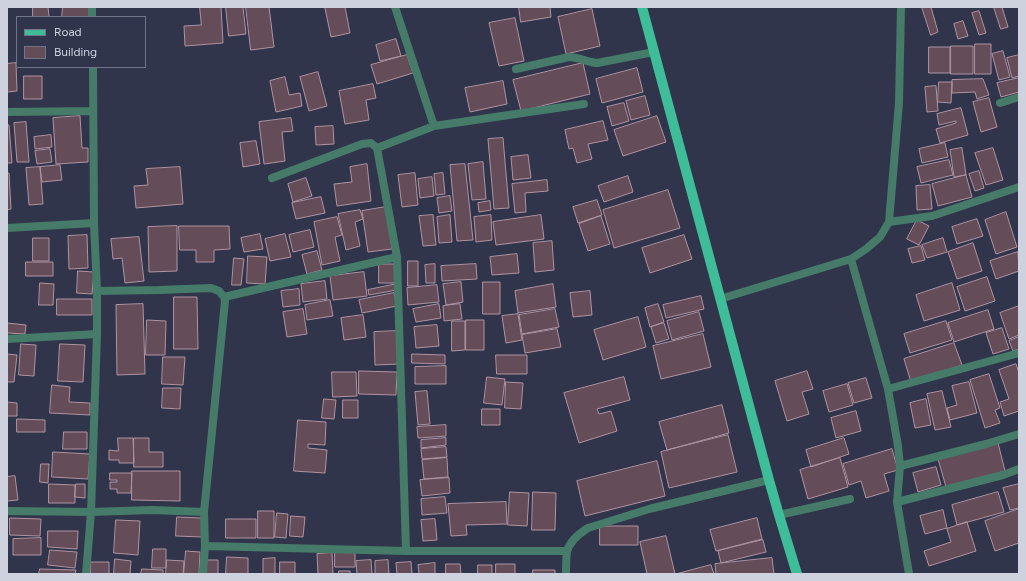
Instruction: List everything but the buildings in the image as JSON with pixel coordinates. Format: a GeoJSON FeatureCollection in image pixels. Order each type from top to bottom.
{"type":"FeatureCollection","features":[{"type":"Feature","properties":{"kind":"main road"},"geometry":{"type":"LineString","coordinates":[[642,7],[778,516],[797,574]]}},
{"type":"Feature","properties":{"kind":"street"},"geometry":{"type":"LineString","coordinates":[[395,7],[434,126]]}},
{"type":"Feature","properties":{"kind":"street"},"geometry":{"type":"LineString","coordinates":[[720,299],[851,259],[880,237],[889,222],[899,103],[901,7]]}},
{"type":"Feature","properties":{"kind":"street"},"geometry":{"type":"LineString","coordinates":[[516,69],[569,57],[577,57],[597,63],[654,52]]}},
{"type":"Feature","properties":{"kind":"street"},"geometry":{"type":"LineString","coordinates":[[86,574],[91,512],[97,334],[94,223],[93,68]]}},
{"type":"Feature","properties":{"kind":"street"},"geometry":{"type":"LineString","coordinates":[[1000,103],[1019,97]]}},
{"type":"Feature","properties":{"kind":"street"},"geometry":{"type":"LineString","coordinates":[[377,148],[434,126],[584,104]]}},
{"type":"Feature","properties":{"kind":"street"},"geometry":{"type":"LineString","coordinates":[[7,112],[93,111]]}},
{"type":"Feature","properties":{"kind":"street"},"geometry":{"type":"LineString","coordinates":[[272,178],[362,144],[371,143],[377,148],[398,257],[406,550]]}},
{"type":"Feature","properties":{"kind":"street"},"geometry":{"type":"LineString","coordinates":[[889,222],[932,216],[1019,187]]}},
{"type":"Feature","properties":{"kind":"street"},"geometry":{"type":"LineString","coordinates":[[7,228],[94,223]]}},
{"type":"Feature","properties":{"kind":"street"},"geometry":{"type":"LineString","coordinates":[[224,297],[398,257]]}},
{"type":"Feature","properties":{"kind":"street"},"geometry":{"type":"LineString","coordinates":[[851,259],[888,389],[900,466],[897,502],[909,574]]}},
{"type":"Feature","properties":{"kind":"street"},"geometry":{"type":"LineString","coordinates":[[97,290],[211,288],[219,291],[224,297],[225,301],[204,512],[205,546],[203,574]]}},
{"type":"Feature","properties":{"kind":"street"},"geometry":{"type":"LineString","coordinates":[[7,339],[97,334]]}},
{"type":"Feature","properties":{"kind":"street"},"geometry":{"type":"LineString","coordinates":[[888,389],[1019,353]]}},
{"type":"Feature","properties":{"kind":"street"},"geometry":{"type":"LineString","coordinates":[[900,466],[1019,434]]}},
{"type":"Feature","properties":{"kind":"street"},"geometry":{"type":"LineString","coordinates":[[897,502],[1003,475],[1019,469]]}},
{"type":"Feature","properties":{"kind":"street"},"geometry":{"type":"LineString","coordinates":[[566,574],[567,550],[574,539],[588,528],[648,509],[769,480]]}},
{"type":"Feature","properties":{"kind":"street"},"geometry":{"type":"LineString","coordinates":[[778,516],[850,499]]}},
{"type":"Feature","properties":{"kind":"street"},"geometry":{"type":"LineString","coordinates":[[7,511],[91,512],[152,510],[204,512]]}},
{"type":"Feature","properties":{"kind":"street"},"geometry":{"type":"LineString","coordinates":[[205,546],[406,550],[567,550]]}}]}
